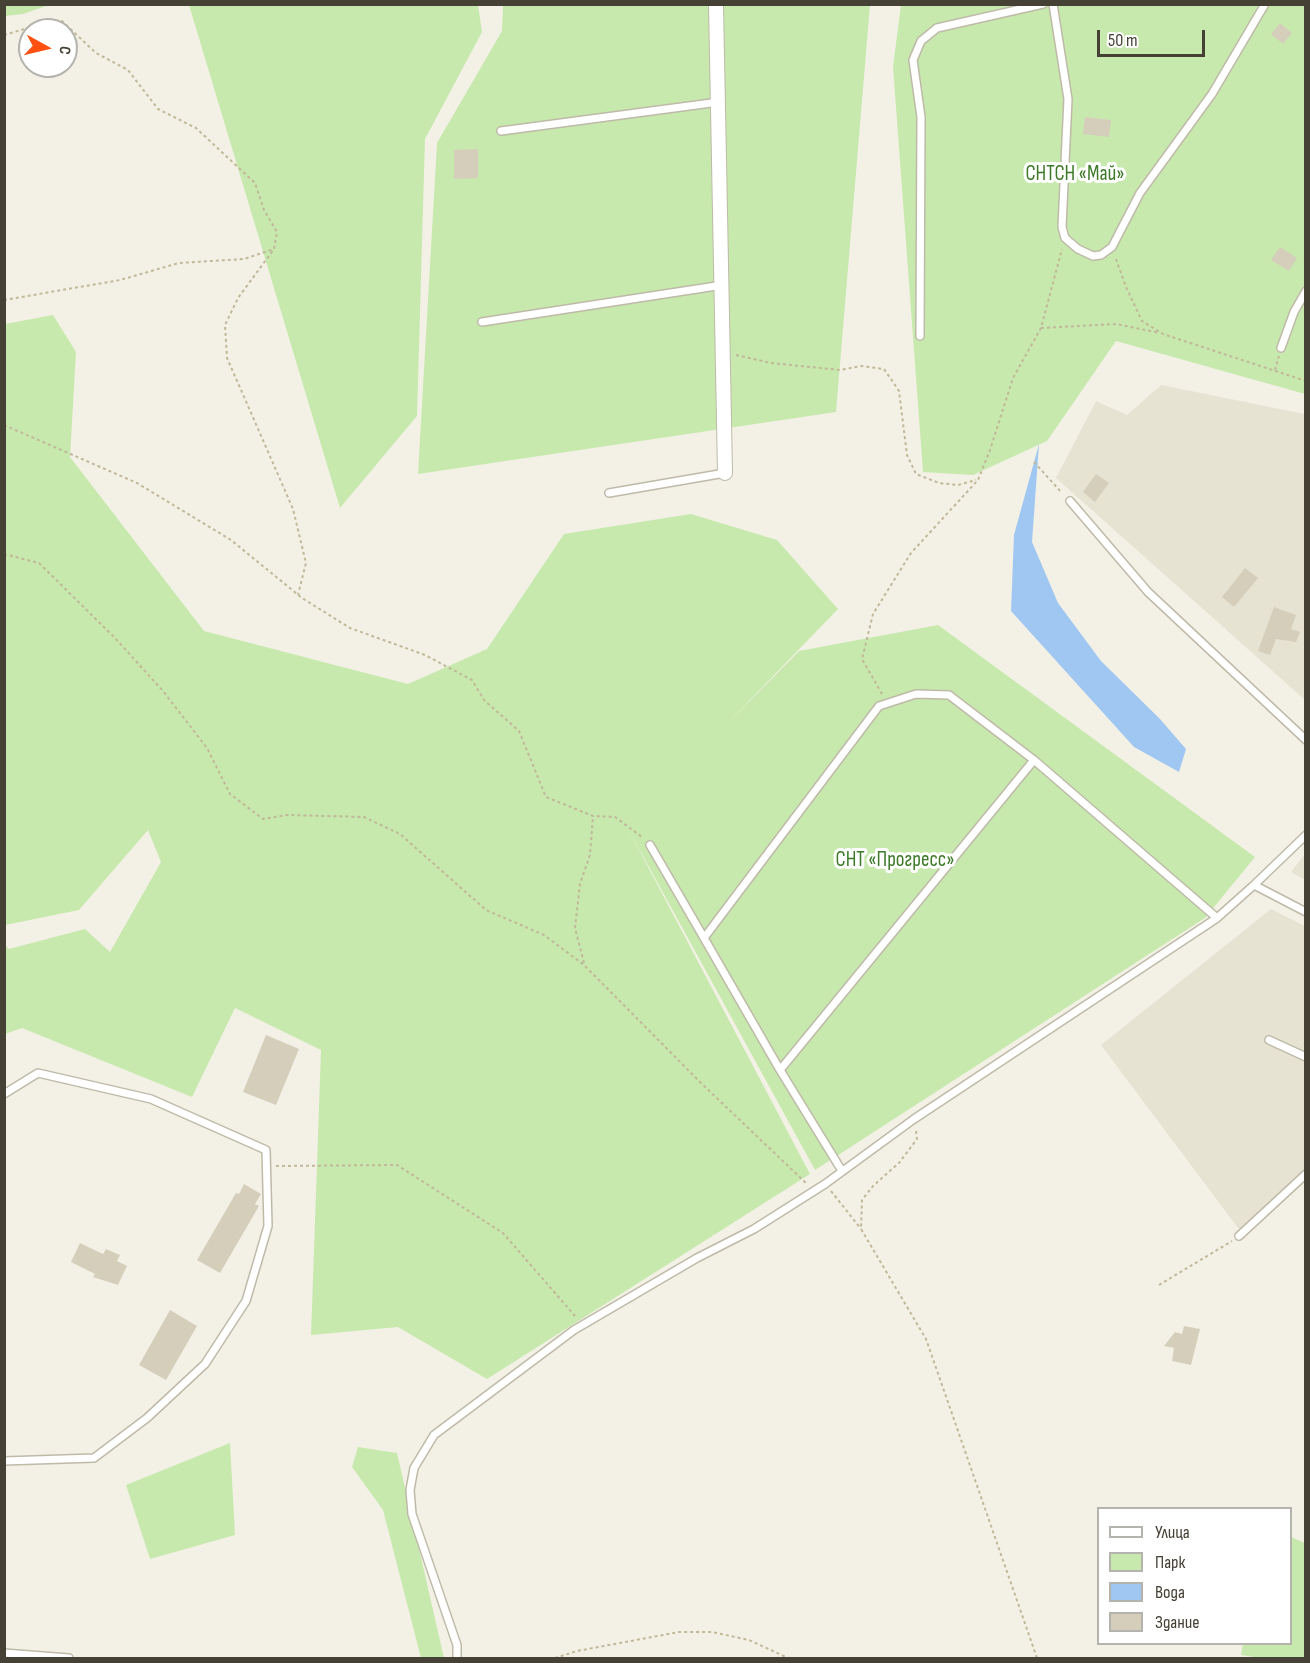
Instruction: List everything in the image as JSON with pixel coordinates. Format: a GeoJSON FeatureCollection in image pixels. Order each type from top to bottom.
{"type":"FeatureCollection","features":[{"type":"Feature","properties":{"kind":"street"},"geometry":{"type":"LineString","coordinates":[[716,4],[725,353],[725,473]]}},
{"type":"Feature","properties":{"kind":"lane"},"geometry":{"type":"LineString","coordinates":[[920,336],[921,117],[913,60],[921,41],[937,28],[1043,4]]}},
{"type":"Feature","properties":{"kind":"lane"},"geometry":{"type":"LineString","coordinates":[[1053,4],[1068,99],[1062,227],[1065,238],[1078,249],[1093,256],[1101,255],[1112,247],[1140,193],[1212,94],[1265,4]]}},
{"type":"Feature","properties":{"kind":"lane"},"geometry":{"type":"LineString","coordinates":[[501,130],[719,102]]}},
{"type":"Feature","properties":{"kind":"lane"},"geometry":{"type":"LineString","coordinates":[[483,322],[723,285]]}},
{"type":"Feature","properties":{"kind":"lane"},"geometry":{"type":"LineString","coordinates":[[1281,348],[1294,312],[1305,291]]}},
{"type":"Feature","properties":{"kind":"lane"},"geometry":{"type":"LineString","coordinates":[[609,493],[725,473]]}},
{"type":"Feature","properties":{"kind":"lane"},"geometry":{"type":"LineString","coordinates":[[1070,501],[1100,539],[1148,592],[1305,740]]}},
{"type":"Feature","properties":{"kind":"lane"},"geometry":{"type":"LineString","coordinates":[[704,938],[879,706],[916,694],[949,695],[1034,760],[1217,918]]}},
{"type":"Feature","properties":{"kind":"lane"},"geometry":{"type":"LineString","coordinates":[[780,1070],[1034,760]]}},
{"type":"Feature","properties":{"kind":"lane"},"geometry":{"type":"LineString","coordinates":[[457,1659],[457,1645],[412,1514],[410,1490],[414,1467],[434,1435],[574,1330],[698,1258],[754,1229],[825,1184],[914,1119],[1217,918],[1305,835]]}},
{"type":"Feature","properties":{"kind":"lane"},"geometry":{"type":"LineString","coordinates":[[650,845],[780,1070],[842,1171]]}},
{"type":"Feature","properties":{"kind":"lane"},"geometry":{"type":"LineString","coordinates":[[1254,885],[1305,912]]}},
{"type":"Feature","properties":{"kind":"lane"},"geometry":{"type":"LineString","coordinates":[[1269,1040],[1305,1057]]}},
{"type":"Feature","properties":{"kind":"lane"},"geometry":{"type":"LineString","coordinates":[[4,1094],[38,1073],[151,1099],[266,1150],[268,1227],[246,1301],[205,1365],[147,1418],[94,1458],[4,1461]]}},
{"type":"Feature","properties":{"kind":"lane"},"geometry":{"type":"LineString","coordinates":[[1239,1236],[1305,1174]]}},
{"type":"Feature","properties":{"kind":"lane"},"geometry":{"type":"LineString","coordinates":[[4,1653],[69,1659]]}},
{"type":"Feature","properties":{"kind":"path"},"geometry":{"type":"LineString","coordinates":[[4,35],[46,20],[62,21],[96,53],[128,70],[159,109],[196,128],[255,183],[264,210],[277,232],[274,249],[238,298],[225,325],[227,358],[294,509],[306,563],[298,595]]}},
{"type":"Feature","properties":{"kind":"path"},"geometry":{"type":"LineString","coordinates":[[890,703],[875,684],[862,659],[873,614],[910,553],[978,480],[1013,378],[1041,328],[1065,238]]}},
{"type":"Feature","properties":{"kind":"path"},"geometry":{"type":"LineString","coordinates":[[1112,247],[1125,287],[1142,321],[1163,334]]}},
{"type":"Feature","properties":{"kind":"path"},"geometry":{"type":"LineString","coordinates":[[4,300],[120,280],[179,263],[244,259],[274,249]]}},
{"type":"Feature","properties":{"kind":"path"},"geometry":{"type":"LineString","coordinates":[[1041,328],[1116,324],[1163,334],[1305,381]]}},
{"type":"Feature","properties":{"kind":"path"},"geometry":{"type":"LineString","coordinates":[[725,353],[771,363],[840,370],[861,366],[884,369],[898,391],[907,455],[916,474],[939,483],[958,485],[978,480]]}},
{"type":"Feature","properties":{"kind":"path"},"geometry":{"type":"LineString","coordinates":[[4,425],[136,483],[231,540],[298,595],[350,628],[425,656],[471,680],[484,699],[519,731],[546,797],[593,816],[615,817],[636,830],[650,845]]}},
{"type":"Feature","properties":{"kind":"path"},"geometry":{"type":"LineString","coordinates":[[1034,462],[1070,501]]}},
{"type":"Feature","properties":{"kind":"path"},"geometry":{"type":"LineString","coordinates":[[4,554],[39,563],[115,638],[163,691],[207,748],[230,794],[263,819],[287,815],[364,817],[400,834],[486,910],[544,935],[584,964],[702,1084],[813,1191]]}},
{"type":"Feature","properties":{"kind":"path"},"geometry":{"type":"LineString","coordinates":[[584,964],[575,927],[580,884],[590,855],[593,816]]}},
{"type":"Feature","properties":{"kind":"path"},"geometry":{"type":"LineString","coordinates":[[861,1229],[862,1200],[873,1186],[899,1163],[917,1139],[914,1119]]}},
{"type":"Feature","properties":{"kind":"path"},"geometry":{"type":"LineString","coordinates":[[266,1167],[397,1166],[503,1233],[579,1321]]}},
{"type":"Feature","properties":{"kind":"path"},"geometry":{"type":"LineString","coordinates":[[825,1184],[861,1229],[926,1339],[1037,1659]]}},
{"type":"Feature","properties":{"kind":"path"},"geometry":{"type":"LineString","coordinates":[[1159,1285],[1197,1264],[1239,1236]]}},
{"type":"Feature","properties":{"kind":"path"},"geometry":{"type":"LineString","coordinates":[[555,1659],[577,1651],[670,1634],[712,1632],[749,1640],[788,1659]]}},
{"type":"Feature","properties":{"kind":"shaded area"},"geometry":{"type":"Polygon","coordinates":[[[1161,385],[1305,414],[1305,700],[1056,478],[1096,401],[1127,415],[1161,385]]]}},
{"type":"Feature","properties":{"kind":"shaded area"},"geometry":{"type":"Polygon","coordinates":[[[1305,854],[1305,880],[1291,872],[1305,854]]]}},
{"type":"Feature","properties":{"kind":"shaded area"},"geometry":{"type":"Polygon","coordinates":[[[1271,909],[1305,926],[1305,1182],[1244,1236],[1101,1045],[1271,909]]]}},
{"type":"Feature","properties":{"kind":"green space"},"geometry":{"type":"Polygon","coordinates":[[[4,5],[49,5],[23,14],[5,16],[4,5]]]}},
{"type":"Feature","properties":{"kind":"green space"},"geometry":{"type":"Polygon","coordinates":[[[189,5],[478,5],[482,32],[425,139],[417,416],[340,508],[189,5]]]}},
{"type":"Feature","properties":{"kind":"green space"},"geometry":{"type":"Polygon","coordinates":[[[503,5],[870,5],[836,412],[418,474],[437,143],[502,31],[503,5]]]}},
{"type":"Feature","properties":{"kind":"green space","name":"СНТСН «Май»"},"geometry":{"type":"Polygon","coordinates":[[[901,5],[1305,5],[1305,394],[1116,341],[1047,441],[973,475],[923,472],[893,67],[901,5]]]}},
{"type":"Feature","properties":{"kind":"green space","name":"СНТ «Прогресс»"},"geometry":{"type":"Polygon","coordinates":[[[53,315],[76,352],[70,457],[204,631],[408,684],[487,649],[564,534],[691,514],[777,540],[838,609],[719,732],[799,651],[938,625],[1255,857],[1205,918],[815,1170],[627,827],[810,1174],[487,1379],[398,1327],[311,1335],[321,1050],[235,1008],[192,1097],[22,1028],[5,1034],[5,945],[9,949],[85,929],[110,952],[161,862],[148,830],[79,910],[5,925],[5,324],[53,315]]]}},
{"type":"Feature","properties":{"kind":"green space"},"geometry":{"type":"Polygon","coordinates":[[[230,1443],[235,1535],[150,1559],[126,1485],[230,1443]]]}},
{"type":"Feature","properties":{"kind":"green space"},"geometry":{"type":"Polygon","coordinates":[[[358,1447],[397,1453],[444,1658],[421,1658],[383,1510],[352,1467],[358,1447]]]}},
{"type":"Feature","properties":{"kind":"green space"},"geometry":{"type":"Polygon","coordinates":[[[1292,1537],[1305,1543],[1305,1658],[1261,1658],[1241,1655],[1243,1645],[1292,1645],[1292,1537]]]}},
{"type":"Feature","properties":{"kind":"water"},"geometry":{"type":"Polygon","coordinates":[[[1039,444],[1032,542],[1058,603],[1101,661],[1160,719],[1186,749],[1179,772],[1134,747],[1011,611],[1014,535],[1039,444]]]}},
{"type":"Feature","properties":{"kind":"building"},"geometry":{"type":"Polygon","coordinates":[[[1280,23],[1292,33],[1283,44],[1271,34],[1280,23]]]}},
{"type":"Feature","properties":{"kind":"building"},"geometry":{"type":"Polygon","coordinates":[[[1085,117],[1111,120],[1109,137],[1083,134],[1085,117]]]}},
{"type":"Feature","properties":{"kind":"building"},"geometry":{"type":"Polygon","coordinates":[[[478,149],[478,178],[454,179],[454,150],[478,149]]]}},
{"type":"Feature","properties":{"kind":"building"},"geometry":{"type":"Polygon","coordinates":[[[1280,247],[1297,258],[1289,271],[1271,260],[1280,247]]]}},
{"type":"Feature","properties":{"kind":"building"},"geometry":{"type":"Polygon","coordinates":[[[1096,474],[1109,483],[1095,502],[1083,492],[1096,474]]]}},
{"type":"Feature","properties":{"kind":"building"},"geometry":{"type":"Polygon","coordinates":[[[1245,568],[1258,578],[1234,607],[1222,597],[1245,568]]]}},
{"type":"Feature","properties":{"kind":"building"},"geometry":{"type":"Polygon","coordinates":[[[1274,607],[1296,615],[1291,629],[1300,632],[1296,642],[1276,639],[1270,655],[1258,651],[1274,607]]]}},
{"type":"Feature","properties":{"kind":"building"},"geometry":{"type":"Polygon","coordinates":[[[266,1035],[299,1049],[276,1105],[243,1092],[266,1035]]]}},
{"type":"Feature","properties":{"kind":"building"},"geometry":{"type":"Polygon","coordinates":[[[244,1184],[261,1194],[255,1204],[259,1206],[220,1273],[197,1260],[236,1193],[239,1194],[244,1184]]]}},
{"type":"Feature","properties":{"kind":"building"},"geometry":{"type":"Polygon","coordinates":[[[80,1243],[103,1254],[106,1249],[120,1255],[117,1261],[127,1266],[118,1285],[93,1277],[95,1274],[71,1262],[80,1243]]]}},
{"type":"Feature","properties":{"kind":"building"},"geometry":{"type":"Polygon","coordinates":[[[170,1310],[197,1326],[166,1380],[139,1365],[170,1310]]]}},
{"type":"Feature","properties":{"kind":"building"},"geometry":{"type":"Polygon","coordinates":[[[1184,1326],[1200,1329],[1191,1365],[1172,1361],[1174,1348],[1164,1346],[1175,1332],[1182,1334],[1184,1326]]]}}]}
